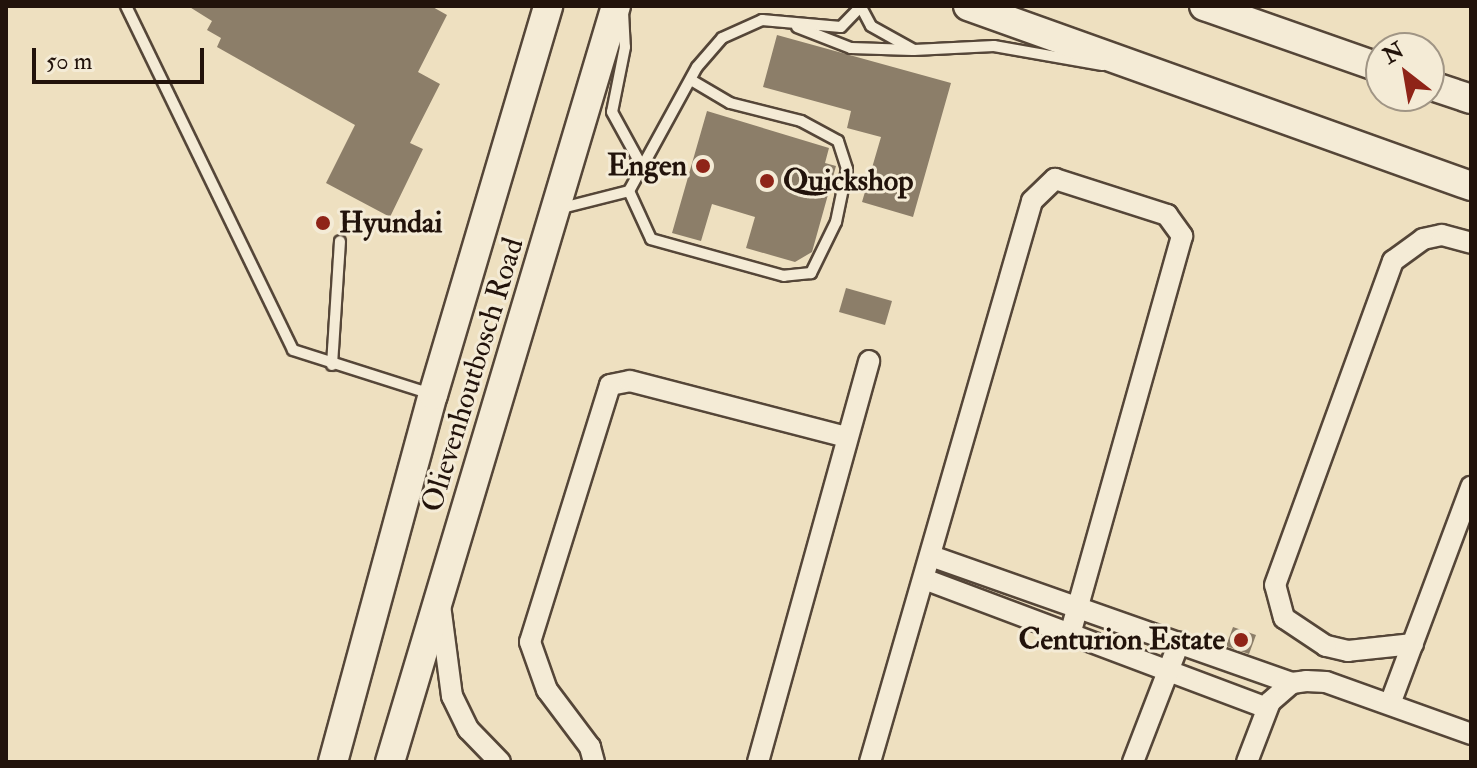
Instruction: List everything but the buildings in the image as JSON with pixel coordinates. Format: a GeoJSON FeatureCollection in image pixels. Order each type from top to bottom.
{"type":"FeatureCollection","features":[{"type":"Feature","properties":{"kind":"main road"},"geometry":{"type":"LineString","coordinates":[[523,83],[531,6]]}},
{"type":"Feature","properties":{"kind":"main road","name":"Olievenhoutbosch Road"},"geometry":{"type":"LineString","coordinates":[[333,762],[433,395],[548,6]]}},
{"type":"Feature","properties":{"kind":"main road","name":"Olievenhoutbosch Road"},"geometry":{"type":"LineString","coordinates":[[390,762],[618,6]]}},
{"type":"Feature","properties":{"kind":"main road"},"geometry":{"type":"LineString","coordinates":[[968,6],[1471,186]]}},
{"type":"Feature","properties":{"kind":"main road"},"geometry":{"type":"LineString","coordinates":[[1204,6],[1365,62]]}},
{"type":"Feature","properties":{"kind":"main road"},"geometry":{"type":"LineString","coordinates":[[1445,90],[1471,99]]}},
{"type":"Feature","properties":{"kind":"street"},"geometry":{"type":"LineString","coordinates":[[870,762],[1032,201],[1046,183],[1072,180],[1176,220],[1182,236],[1070,635]]}},
{"type":"Feature","properties":{"kind":"street"},"geometry":{"type":"LineString","coordinates":[[1413,644],[1348,651],[1326,646],[1284,618],[1275,585],[1393,261],[1423,239],[1442,235],[1471,243]]}},
{"type":"Feature","properties":{"kind":"street"},"geometry":{"type":"LineString","coordinates":[[758,762],[869,361]]}},
{"type":"Feature","properties":{"kind":"street"},"geometry":{"type":"LineString","coordinates":[[594,762],[590,747],[547,690],[530,642],[610,385],[630,381],[847,437]]}},
{"type":"Feature","properties":{"kind":"street"},"geometry":{"type":"LineString","coordinates":[[1390,704],[1471,487]]}},
{"type":"Feature","properties":{"kind":"street"},"geometry":{"type":"LineString","coordinates":[[931,556],[1079,611],[1292,683],[1326,682],[1471,734]]}},
{"type":"Feature","properties":{"kind":"street"},"geometry":{"type":"LineString","coordinates":[[924,579],[1267,708]]}},
{"type":"Feature","properties":{"kind":"street"},"geometry":{"type":"LineString","coordinates":[[440,601],[452,696],[468,729],[500,762]]}},
{"type":"Feature","properties":{"kind":"street"},"geometry":{"type":"LineString","coordinates":[[1133,762],[1179,643]]}},
{"type":"Feature","properties":{"kind":"street"},"geometry":{"type":"LineString","coordinates":[[1247,762],[1267,708],[1292,683]]}},
{"type":"Feature","properties":{"kind":"lane"},"geometry":{"type":"LineString","coordinates":[[126,6],[284,337],[302,357],[433,395]]}},
{"type":"Feature","properties":{"kind":"lane"},"geometry":{"type":"LineString","coordinates":[[618,6],[625,47],[612,112],[640,163]]}},
{"type":"Feature","properties":{"kind":"lane"},"geometry":{"type":"LineString","coordinates":[[691,80],[730,103],[801,121],[838,141],[847,169],[823,256],[811,273],[784,276],[668,245],[642,228],[629,191],[640,163],[691,80],[713,46],[735,29],[762,20],[841,27],[861,7],[871,26],[914,50]]}},
{"type":"Feature","properties":{"kind":"lane"},"geometry":{"type":"LineString","coordinates":[[788,23],[851,48],[1015,48],[1097,66],[1115,58]]}},
{"type":"Feature","properties":{"kind":"lane"},"geometry":{"type":"LineString","coordinates":[[558,209],[629,191]]}},
{"type":"Feature","properties":{"kind":"lane"},"geometry":{"type":"LineString","coordinates":[[332,365],[340,241]]}},
{"type":"Feature","properties":{"kind":"place","name":"Engen"},"geometry":{"type":"Point","coordinates":[703,166]}},
{"type":"Feature","properties":{"kind":"place","name":"Quickshop"},"geometry":{"type":"Point","coordinates":[767,181]}},
{"type":"Feature","properties":{"kind":"place","name":"Hyundai"},"geometry":{"type":"Point","coordinates":[323,223]}},
{"type":"Feature","properties":{"kind":"place","name":"Centurion Estate"},"geometry":{"type":"Point","coordinates":[1241,640]}}]}
